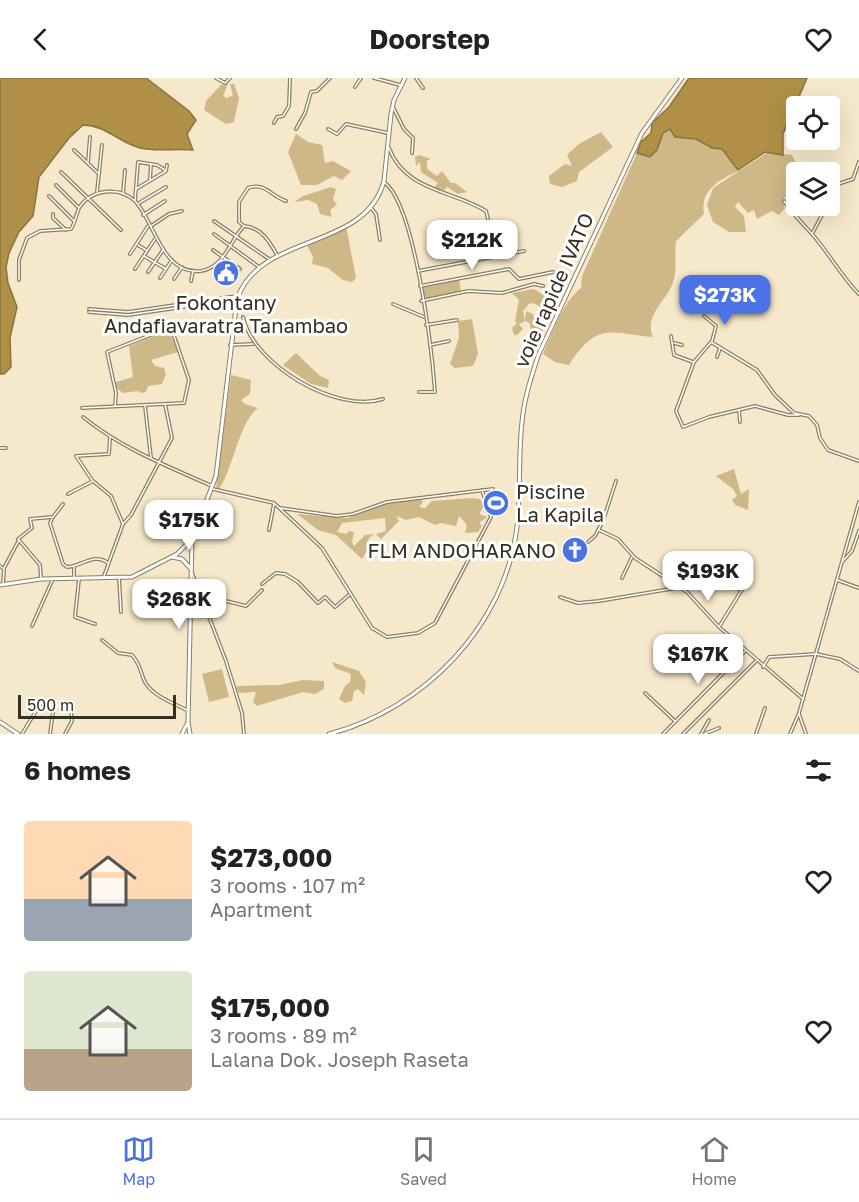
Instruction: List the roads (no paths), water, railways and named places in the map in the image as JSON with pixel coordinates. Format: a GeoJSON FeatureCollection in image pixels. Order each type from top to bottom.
{"type":"FeatureCollection","features":[{"type":"Feature","properties":{"kind":"main road"},"geometry":{"type":"LineString","coordinates":[[190,734],[188,711],[192,539],[213,488],[237,298],[247,279],[270,259],[352,223],[371,208],[381,193],[384,182],[392,106],[405,78]]}},
{"type":"Feature","properties":{"kind":"main road","name":"voie rapide IVATO"},"geometry":{"type":"LineString","coordinates":[[329,734],[362,724],[417,693],[440,674],[474,635],[494,600],[514,546],[520,501],[522,421],[528,386],[538,356],[638,142],[656,111],[682,78]]}},
{"type":"Feature","properties":{"kind":"main road"},"geometry":{"type":"LineString","coordinates":[[1,585],[41,579],[135,576],[171,557],[192,539]]}},
{"type":"Feature","properties":{"kind":"main road"},"geometry":{"type":"LineString","coordinates":[[171,557],[183,560],[190,568]]}},
{"type":"Feature","properties":{"kind":"main road"},"geometry":{"type":"LineString","coordinates":[[0,722],[20,734]]}},
{"type":"Feature","properties":{"kind":"main road"},"geometry":{"type":"LineString","coordinates":[[183,734],[188,722]]}},
{"type":"Feature","properties":{"kind":"street"},"geometry":{"type":"LineString","coordinates":[[216,78],[225,83],[231,78]]}},
{"type":"Feature","properties":{"kind":"street"},"geometry":{"type":"LineString","coordinates":[[274,123],[277,117],[286,113],[290,99],[290,78]]}},
{"type":"Feature","properties":{"kind":"street"},"geometry":{"type":"LineString","coordinates":[[296,129],[305,113],[311,92],[317,91],[330,78]]}},
{"type":"Feature","properties":{"kind":"street"},"geometry":{"type":"LineString","coordinates":[[355,87],[361,78]]}},
{"type":"Feature","properties":{"kind":"street"},"geometry":{"type":"LineString","coordinates":[[374,78],[401,86]]}},
{"type":"Feature","properties":{"kind":"street"},"geometry":{"type":"LineString","coordinates":[[416,78],[423,88]]}},
{"type":"Feature","properties":{"kind":"street"},"geometry":{"type":"LineString","coordinates":[[392,106],[404,129],[413,138],[412,153]]}},
{"type":"Feature","properties":{"kind":"street"},"geometry":{"type":"LineString","coordinates":[[328,129],[337,134],[346,124],[388,133]]}},
{"type":"Feature","properties":{"kind":"street"},"geometry":{"type":"LineString","coordinates":[[88,163],[90,137]]}},
{"type":"Feature","properties":{"kind":"street"},"geometry":{"type":"LineString","coordinates":[[97,193],[102,145]]}},
{"type":"Feature","properties":{"kind":"street"},"geometry":{"type":"LineString","coordinates":[[387,145],[399,167],[417,182],[474,203],[486,211],[488,219]]}},
{"type":"Feature","properties":{"kind":"street"},"geometry":{"type":"LineString","coordinates":[[74,150],[99,174]]}},
{"type":"Feature","properties":{"kind":"street"},"geometry":{"type":"LineString","coordinates":[[134,201],[138,162],[151,163],[165,170]]}},
{"type":"Feature","properties":{"kind":"street"},"geometry":{"type":"LineString","coordinates":[[840,183],[853,179],[859,162]]}},
{"type":"Feature","properties":{"kind":"street"},"geometry":{"type":"LineString","coordinates":[[150,181],[151,163]]}},
{"type":"Feature","properties":{"kind":"street"},"geometry":{"type":"LineString","coordinates":[[135,190],[165,170],[167,165]]}},
{"type":"Feature","properties":{"kind":"street"},"geometry":{"type":"LineString","coordinates":[[123,195],[124,170]]}},
{"type":"Feature","properties":{"kind":"street"},"geometry":{"type":"LineString","coordinates":[[61,172],[121,230]]}},
{"type":"Feature","properties":{"kind":"street"},"geometry":{"type":"LineString","coordinates":[[384,182],[396,192],[411,240],[422,301],[435,392],[419,392]]}},
{"type":"Feature","properties":{"kind":"street"},"geometry":{"type":"LineString","coordinates":[[56,185],[79,208]]}},
{"type":"Feature","properties":{"kind":"street"},"geometry":{"type":"LineString","coordinates":[[138,204],[166,187]]}},
{"type":"Feature","properties":{"kind":"street"},"geometry":{"type":"LineString","coordinates":[[277,255],[263,234],[239,222],[239,202],[248,188],[263,187],[270,190],[276,198],[286,201]]}},
{"type":"Feature","properties":{"kind":"street"},"geometry":{"type":"LineString","coordinates":[[19,279],[19,260],[27,238],[40,231],[71,230],[79,208],[97,193],[108,191],[123,195],[138,204],[163,250],[172,259],[193,270],[201,271],[223,257],[244,226]]}},
{"type":"Feature","properties":{"kind":"street"},"geometry":{"type":"LineString","coordinates":[[50,196],[75,222]]}},
{"type":"Feature","properties":{"kind":"street"},"geometry":{"type":"LineString","coordinates":[[143,215],[165,201]]}},
{"type":"Feature","properties":{"kind":"street"},"geometry":{"type":"LineString","coordinates":[[784,201],[796,219],[813,235],[843,278],[859,294]]}},
{"type":"Feature","properties":{"kind":"street"},"geometry":{"type":"LineString","coordinates":[[371,208],[376,214],[380,240]]}},
{"type":"Feature","properties":{"kind":"street"},"geometry":{"type":"LineString","coordinates":[[130,254],[149,226],[173,212],[182,211]]}},
{"type":"Feature","properties":{"kind":"street"},"geometry":{"type":"LineString","coordinates":[[53,214],[53,218],[66,230]]}},
{"type":"Feature","properties":{"kind":"street"},"geometry":{"type":"LineString","coordinates":[[813,235],[813,229],[821,216]]}},
{"type":"Feature","properties":{"kind":"street"},"geometry":{"type":"LineString","coordinates":[[214,221],[270,259]]}},
{"type":"Feature","properties":{"kind":"street"},"geometry":{"type":"LineString","coordinates":[[213,234],[259,267]]}},
{"type":"Feature","properties":{"kind":"street"},"geometry":{"type":"LineString","coordinates":[[135,269],[155,238]]}},
{"type":"Feature","properties":{"kind":"street"},"geometry":{"type":"LineString","coordinates":[[136,244],[147,251]]}},
{"type":"Feature","properties":{"kind":"street"},"geometry":{"type":"LineString","coordinates":[[148,272],[163,250]]}},
{"type":"Feature","properties":{"kind":"street"},"geometry":{"type":"LineString","coordinates":[[213,250],[240,269]]}},
{"type":"Feature","properties":{"kind":"street"},"geometry":{"type":"LineString","coordinates":[[417,272],[524,251]]}},
{"type":"Feature","properties":{"kind":"street"},"geometry":{"type":"LineString","coordinates":[[144,255],[166,269]]}},
{"type":"Feature","properties":{"kind":"street"},"geometry":{"type":"LineString","coordinates":[[160,278],[172,259]]}},
{"type":"Feature","properties":{"kind":"street"},"geometry":{"type":"LineString","coordinates":[[214,264],[222,273]]}},
{"type":"Feature","properties":{"kind":"street"},"geometry":{"type":"LineString","coordinates":[[174,279],[183,266]]}},
{"type":"Feature","properties":{"kind":"street"},"geometry":{"type":"LineString","coordinates":[[419,286],[509,269],[518,279],[553,272]]}},
{"type":"Feature","properties":{"kind":"street"},"geometry":{"type":"LineString","coordinates":[[191,281],[193,270]]}},
{"type":"Feature","properties":{"kind":"street"},"geometry":{"type":"LineString","coordinates":[[534,284],[537,276]]}},
{"type":"Feature","properties":{"kind":"street"},"geometry":{"type":"LineString","coordinates":[[422,301],[468,291],[508,292],[534,284],[543,286]]}},
{"type":"Feature","properties":{"kind":"street"},"geometry":{"type":"LineString","coordinates":[[89,311],[128,312],[237,298]]}},
{"type":"Feature","properties":{"kind":"street"},"geometry":{"type":"LineString","coordinates":[[393,304],[424,318]]}},
{"type":"Feature","properties":{"kind":"street"},"geometry":{"type":"LineString","coordinates":[[704,316],[716,326],[711,342],[694,362],[676,404],[681,427],[690,426],[710,417],[760,406],[788,415],[808,416],[817,425],[820,438],[828,450],[859,461]]}},
{"type":"Feature","properties":{"kind":"street"},"geometry":{"type":"LineString","coordinates":[[243,317],[254,344],[285,371],[329,395],[364,404],[383,399]]}},
{"type":"Feature","properties":{"kind":"street"},"geometry":{"type":"LineString","coordinates":[[426,325],[457,320]]}},
{"type":"Feature","properties":{"kind":"street"},"geometry":{"type":"LineString","coordinates":[[82,408],[184,403],[189,387],[171,327],[107,352],[116,393],[115,406]]}},
{"type":"Feature","properties":{"kind":"street"},"geometry":{"type":"LineString","coordinates":[[671,336],[674,356],[694,362]]}},
{"type":"Feature","properties":{"kind":"street"},"geometry":{"type":"LineString","coordinates":[[429,345],[449,341]]}},
{"type":"Feature","properties":{"kind":"street"},"geometry":{"type":"LineString","coordinates":[[711,342],[757,370],[787,407],[799,415]]}},
{"type":"Feature","properties":{"kind":"street"},"geometry":{"type":"LineString","coordinates":[[673,343],[682,345]]}},
{"type":"Feature","properties":{"kind":"street"},"geometry":{"type":"LineString","coordinates":[[230,345],[254,344]]}},
{"type":"Feature","properties":{"kind":"street"},"geometry":{"type":"LineString","coordinates":[[717,357],[720,347]]}},
{"type":"Feature","properties":{"kind":"street"},"geometry":{"type":"LineString","coordinates":[[145,404],[151,459]]}},
{"type":"Feature","properties":{"kind":"street"},"geometry":{"type":"LineString","coordinates":[[104,577],[123,524],[131,515],[157,462],[172,438],[165,404]]}},
{"type":"Feature","properties":{"kind":"street"},"geometry":{"type":"LineString","coordinates":[[738,410],[740,422]]}},
{"type":"Feature","properties":{"kind":"street"},"geometry":{"type":"LineString","coordinates":[[82,417],[151,459],[213,488],[274,503],[322,548],[372,628],[384,636],[418,633],[431,627],[447,603],[491,516],[482,490]]}},
{"type":"Feature","properties":{"kind":"street"},"geometry":{"type":"LineString","coordinates":[[110,436],[109,454],[76,456],[93,481],[111,496],[123,524]]}},
{"type":"Feature","properties":{"kind":"street"},"geometry":{"type":"LineString","coordinates":[[0,448],[6,448]]}},
{"type":"Feature","properties":{"kind":"street"},"geometry":{"type":"LineString","coordinates":[[68,494],[93,481]]}},
{"type":"Feature","properties":{"kind":"street"},"geometry":{"type":"LineString","coordinates":[[588,542],[596,536],[599,530],[616,481]]}},
{"type":"Feature","properties":{"kind":"street"},"geometry":{"type":"LineString","coordinates":[[279,508],[337,516],[353,514],[387,502],[493,489]]}},
{"type":"Feature","properties":{"kind":"street"},"geometry":{"type":"LineString","coordinates":[[790,734],[799,713],[859,502]]}},
{"type":"Feature","properties":{"kind":"street"},"geometry":{"type":"LineString","coordinates":[[269,530],[274,503]]}},
{"type":"Feature","properties":{"kind":"street"},"geometry":{"type":"LineString","coordinates":[[63,504],[50,523],[63,564],[67,567],[86,560],[99,559],[109,564]]}},
{"type":"Feature","properties":{"kind":"street"},"geometry":{"type":"LineString","coordinates":[[173,511],[180,517],[200,519]]}},
{"type":"Feature","properties":{"kind":"street"},"geometry":{"type":"LineString","coordinates":[[1,585],[4,568],[19,540],[32,528],[30,519],[53,517]]}},
{"type":"Feature","properties":{"kind":"street"},"geometry":{"type":"LineString","coordinates":[[599,530],[618,539],[633,555],[677,588],[687,592],[719,627],[803,699]]}},
{"type":"Feature","properties":{"kind":"street"},"geometry":{"type":"LineString","coordinates":[[842,562],[852,551],[859,531]]}},
{"type":"Feature","properties":{"kind":"street"},"geometry":{"type":"LineString","coordinates":[[19,540],[40,565],[41,579]]}},
{"type":"Feature","properties":{"kind":"street"},"geometry":{"type":"LineString","coordinates":[[622,578],[633,555]]}},
{"type":"Feature","properties":{"kind":"street"},"geometry":{"type":"LineString","coordinates":[[719,627],[751,575],[749,557]]}},
{"type":"Feature","properties":{"kind":"street"},"geometry":{"type":"LineString","coordinates":[[0,566],[4,568]]}},
{"type":"Feature","properties":{"kind":"street"},"geometry":{"type":"LineString","coordinates":[[74,566],[74,578]]}},
{"type":"Feature","properties":{"kind":"street"},"geometry":{"type":"LineString","coordinates":[[190,568],[242,713],[244,734]]}},
{"type":"Feature","properties":{"kind":"street"},"geometry":{"type":"LineString","coordinates":[[262,584],[276,573],[285,574],[318,603],[325,597],[335,607],[350,594]]}},
{"type":"Feature","properties":{"kind":"street"},"geometry":{"type":"LineString","coordinates":[[119,577],[121,612]]}},
{"type":"Feature","properties":{"kind":"street"},"geometry":{"type":"LineString","coordinates":[[79,578],[75,617],[95,624]]}},
{"type":"Feature","properties":{"kind":"street"},"geometry":{"type":"LineString","coordinates":[[32,626],[53,579]]}},
{"type":"Feature","properties":{"kind":"street"},"geometry":{"type":"LineString","coordinates":[[837,580],[859,588]]}},
{"type":"Feature","properties":{"kind":"street"},"geometry":{"type":"LineString","coordinates":[[560,597],[578,603],[677,588]]}},
{"type":"Feature","properties":{"kind":"street"},"geometry":{"type":"LineString","coordinates":[[204,606],[226,601],[246,606],[262,590]]}},
{"type":"Feature","properties":{"kind":"street"},"geometry":{"type":"LineString","coordinates":[[102,640],[118,653],[132,655],[143,669],[145,681],[151,688],[188,711]]}},
{"type":"Feature","properties":{"kind":"street"},"geometry":{"type":"LineString","coordinates":[[663,734],[746,651]]}},
{"type":"Feature","properties":{"kind":"street"},"geometry":{"type":"LineString","coordinates":[[763,667],[768,657],[816,654],[840,659],[859,671]]}},
{"type":"Feature","properties":{"kind":"street"},"geometry":{"type":"LineString","coordinates":[[683,734],[756,660]]}},
{"type":"Feature","properties":{"kind":"street"},"geometry":{"type":"LineString","coordinates":[[645,693],[676,722]]}},
{"type":"Feature","properties":{"kind":"street"},"geometry":{"type":"LineString","coordinates":[[20,734],[41,703],[53,712],[50,734]]}},
{"type":"Feature","properties":{"kind":"street"},"geometry":{"type":"LineString","coordinates":[[756,734],[765,708]]}},
{"type":"Feature","properties":{"kind":"street"},"geometry":{"type":"LineString","coordinates":[[65,734],[72,721],[71,709]]}},
{"type":"Feature","properties":{"kind":"street"},"geometry":{"type":"LineString","coordinates":[[799,713],[806,734]]}},
{"type":"Feature","properties":{"kind":"street"},"geometry":{"type":"LineString","coordinates":[[703,734],[709,720]]}},
{"type":"Feature","properties":{"kind":"street"},"geometry":{"type":"LineString","coordinates":[[703,734],[719,728]]}},
{"type":"Feature","properties":{"kind":"place","name":"Fokontany Andafiavaratra Tanambao"},"geometry":{"type":"Point","coordinates":[226,273]}},
{"type":"Feature","properties":{"kind":"place","name":"Piscine La Kapila"},"geometry":{"type":"Point","coordinates":[496,503]}},
{"type":"Feature","properties":{"kind":"place","name":"FLM ANDOHARANO"},"geometry":{"type":"Point","coordinates":[575,550]}}]}
